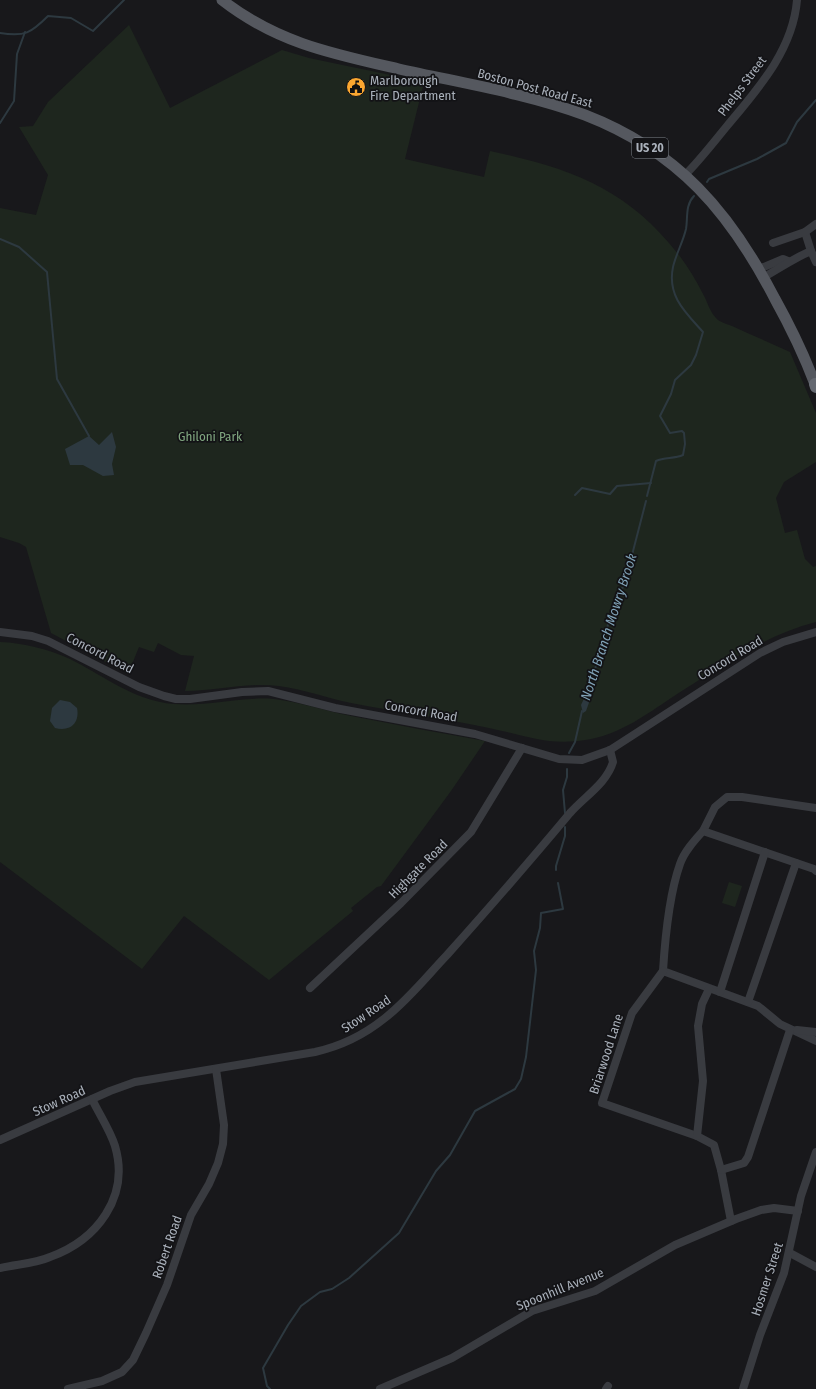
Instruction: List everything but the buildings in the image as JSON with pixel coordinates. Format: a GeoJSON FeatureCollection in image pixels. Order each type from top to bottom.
{"type":"FeatureCollection","features":[{"type":"Feature","properties":{"kind":"main road","name":"Boston Post Road East"},"geometry":{"type":"LineString","coordinates":[[222,0],[267,28],[292,41],[354,59],[516,95],[585,115],[634,138],[685,175],[723,214],[762,273],[789,326],[816,385]]}},
{"type":"Feature","properties":{"kind":"street","name":"Phelps Street"},"geometry":{"type":"LineString","coordinates":[[685,175],[746,103],[770,71],[789,37],[796,11],[797,0]]}},
{"type":"Feature","properties":{"kind":"street"},"geometry":{"type":"LineString","coordinates":[[773,243],[805,232],[816,224]]}},
{"type":"Feature","properties":{"kind":"street"},"geometry":{"type":"LineString","coordinates":[[805,232],[816,262]]}},
{"type":"Feature","properties":{"kind":"street"},"geometry":{"type":"LineString","coordinates":[[762,273],[786,265],[788,261],[811,251]]}},
{"type":"Feature","properties":{"kind":"street","name":"Concord Road"},"geometry":{"type":"LineString","coordinates":[[0,632],[32,636],[48,641],[139,687],[164,696],[190,700],[242,692],[281,693],[335,708],[475,734],[549,757],[570,760],[593,757],[610,750],[760,653],[783,642],[816,632]]}},
{"type":"Feature","properties":{"kind":"street","name":"Highgate Road"},"geometry":{"type":"LineString","coordinates":[[310,988],[401,903],[471,832],[522,748]]}},
{"type":"Feature","properties":{"kind":"street","name":"Stow Road"},"geometry":{"type":"LineString","coordinates":[[0,1140],[122,1086],[148,1079],[216,1069],[328,1049],[353,1040],[386,1017],[424,981],[576,807],[606,775],[613,762],[610,750]]}},
{"type":"Feature","properties":{"kind":"street"},"geometry":{"type":"LineString","coordinates":[[816,808],[742,797],[727,797],[715,807],[703,832],[690,846],[680,864],[665,944],[663,971],[758,1006],[780,1024],[816,1041]]}},
{"type":"Feature","properties":{"kind":"street"},"geometry":{"type":"LineString","coordinates":[[703,832],[765,852],[816,871]]}},
{"type":"Feature","properties":{"kind":"street"},"geometry":{"type":"LineString","coordinates":[[720,992],[765,852]]}},
{"type":"Feature","properties":{"kind":"street"},"geometry":{"type":"LineString","coordinates":[[748,1002],[796,863]]}},
{"type":"Feature","properties":{"kind":"street","name":"Briarwood Lane"},"geometry":{"type":"LineString","coordinates":[[663,971],[632,1013],[602,1103],[697,1136],[714,1145],[721,1170],[731,1221]]}},
{"type":"Feature","properties":{"kind":"street"},"geometry":{"type":"LineString","coordinates":[[697,1136],[703,1081],[698,1026],[702,1004],[709,989]]}},
{"type":"Feature","properties":{"kind":"street"},"geometry":{"type":"LineString","coordinates":[[790,1030],[816,1032]]}},
{"type":"Feature","properties":{"kind":"street"},"geometry":{"type":"LineString","coordinates":[[721,1170],[744,1162],[748,1157],[790,1030]]}},
{"type":"Feature","properties":{"kind":"street","name":"Robert Road"},"geometry":{"type":"LineString","coordinates":[[68,1389],[102,1381],[122,1372],[133,1360],[146,1333],[167,1285],[191,1215],[209,1184],[221,1150],[224,1125],[216,1069]]}},
{"type":"Feature","properties":{"kind":"street"},"geometry":{"type":"LineString","coordinates":[[0,1268],[29,1263],[51,1257],[74,1245],[90,1233],[112,1205],[116,1193],[119,1172],[115,1146],[92,1099]]}},
{"type":"Feature","properties":{"kind":"street","name":"Hosmer Street"},"geometry":{"type":"LineString","coordinates":[[743,1389],[790,1253],[805,1182],[816,1153]]}},
{"type":"Feature","properties":{"kind":"street","name":"Spoonhill Avenue"},"geometry":{"type":"LineString","coordinates":[[380,1389],[452,1358],[532,1311],[595,1291],[670,1248],[731,1221],[761,1210],[774,1208],[798,1211]]}},
{"type":"Feature","properties":{"kind":"street"},"geometry":{"type":"LineString","coordinates":[[790,1253],[816,1267]]}},
{"type":"Feature","properties":{"kind":"green space","name":"Ghiloni Park"},"geometry":{"type":"Polygon","coordinates":[[[129,25],[170,108],[282,50],[309,58],[424,82],[405,159],[484,177],[490,151],[546,165],[571,174],[595,184],[617,197],[639,213],[659,232],[679,255],[695,279],[712,313],[717,319],[790,352],[816,413],[816,462],[784,482],[776,498],[785,533],[797,530],[805,559],[813,567],[816,566],[816,622],[796,628],[759,644],[706,675],[643,717],[623,728],[591,739],[563,742],[539,740],[472,724],[351,703],[297,689],[279,686],[255,685],[185,691],[194,656],[181,655],[158,643],[154,652],[139,647],[128,674],[51,633],[26,547],[19,543],[0,537],[0,208],[36,215],[48,175],[19,127],[33,126],[48,102],[129,25]]]}},
{"type":"Feature","properties":{"kind":"green space"},"geometry":{"type":"Polygon","coordinates":[[[0,642],[27,645],[62,655],[114,684],[148,699],[160,702],[174,704],[203,704],[246,699],[274,699],[351,716],[485,741],[451,791],[381,886],[377,887],[351,908],[353,911],[269,980],[184,916],[142,969],[0,862],[0,642]]]}},
{"type":"Feature","properties":{"kind":"green space"},"geometry":{"type":"Polygon","coordinates":[[[729,882],[742,886],[735,907],[722,903],[729,882]]]}},
{"type":"Feature","properties":{"kind":"shaded area"},"geometry":{"type":"Polygon","coordinates":[[[112,432],[116,447],[112,464],[114,475],[103,476],[83,465],[70,465],[65,449],[89,436],[99,445],[112,432]]]}},
{"type":"Feature","properties":{"kind":"shaded area"},"geometry":{"type":"Polygon","coordinates":[[[587,692],[592,694],[586,711],[583,713],[581,705],[587,692]]]}},
{"type":"Feature","properties":{"kind":"shaded area"},"geometry":{"type":"Polygon","coordinates":[[[60,700],[70,702],[77,708],[78,713],[73,725],[65,729],[55,728],[50,721],[52,708],[60,700]]]}},
{"type":"Feature","properties":{"kind":"waterway"},"geometry":{"type":"LineString","coordinates":[[0,33],[22,34],[32,30],[48,16],[71,18],[93,31],[124,0]]}},
{"type":"Feature","properties":{"kind":"waterway"},"geometry":{"type":"LineString","coordinates":[[0,123],[14,101],[17,54],[25,32]]}},
{"type":"Feature","properties":{"kind":"waterway","name":"North Branch Mowry Brook"},"geometry":{"type":"LineString","coordinates":[[707,182],[709,179],[757,159],[786,143],[797,122],[816,100]]}},
{"type":"Feature","properties":{"kind":"waterway","name":"North Branch Mowry Brook"},"geometry":{"type":"LineString","coordinates":[[647,496],[656,461],[683,455],[685,444],[684,433],[682,431],[670,433],[660,416],[671,394],[675,380],[691,365],[696,355],[703,332],[679,303],[675,295],[672,277],[674,262],[686,229],[689,203],[694,196]]}},
{"type":"Feature","properties":{"kind":"waterway"},"geometry":{"type":"LineString","coordinates":[[0,239],[19,247],[47,272],[57,379],[89,436]]}},
{"type":"Feature","properties":{"kind":"waterway"},"geometry":{"type":"LineString","coordinates":[[575,495],[582,488],[610,494],[617,486],[651,483]]}},
{"type":"Feature","properties":{"kind":"waterway","name":"North Branch Mowry Brook"},"geometry":{"type":"LineString","coordinates":[[588,693],[617,594],[624,586],[646,501]]}},
{"type":"Feature","properties":{"kind":"waterway","name":"North Branch Mowry Brook"},"geometry":{"type":"LineString","coordinates":[[569,753],[575,742],[582,711]]}},
{"type":"Feature","properties":{"kind":"waterway","name":"North Branch Mowry Brook"},"geometry":{"type":"LineString","coordinates":[[565,813],[563,790],[567,777],[567,769]]}},
{"type":"Feature","properties":{"kind":"waterway","name":"North Branch Mowry Brook"},"geometry":{"type":"LineString","coordinates":[[556,870],[565,836],[565,827]]}},
{"type":"Feature","properties":{"kind":"waterway","name":"North Branch Mowry Brook"},"geometry":{"type":"LineString","coordinates":[[270,1389],[267,1386],[263,1368],[301,1306],[320,1292],[332,1289],[349,1278],[399,1233],[436,1171],[450,1155],[475,1111],[515,1089],[521,1079],[526,1057],[536,970],[534,951],[540,928],[541,913],[563,909],[558,883]]}},
{"type":"Feature","properties":{"kind":"place","name":"Marlborough Fire Department"},"geometry":{"type":"Point","coordinates":[356,87]}}]}
